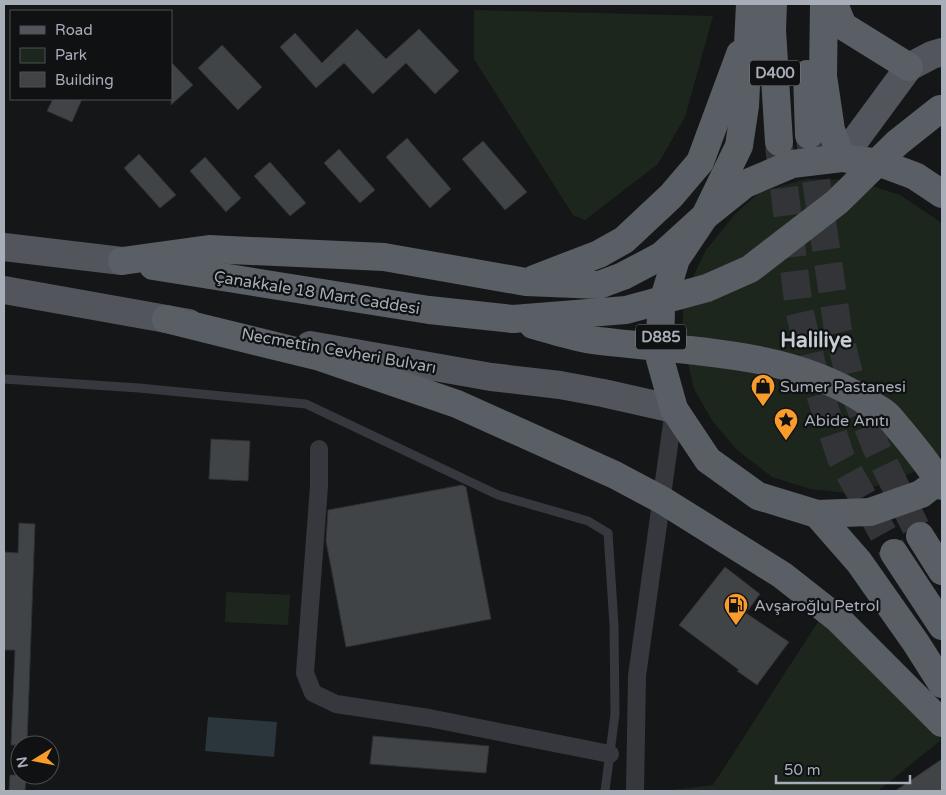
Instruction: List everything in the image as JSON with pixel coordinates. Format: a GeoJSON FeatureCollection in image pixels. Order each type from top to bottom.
{"type":"FeatureCollection","features":[{"type":"Feature","properties":{"kind":"highway"},"geometry":{"type":"LineString","coordinates":[[122,261],[209,249],[384,257],[526,282],[599,285],[623,276],[661,256],[705,216],[739,146],[745,106],[750,4]]}},
{"type":"Feature","properties":{"kind":"highway","name":"D400"},"geometry":{"type":"LineString","coordinates":[[774,4],[772,30],[779,142]]}},
{"type":"Feature","properties":{"kind":"highway","name":"D400"},"geometry":{"type":"LineString","coordinates":[[805,4],[810,135]]}},
{"type":"Feature","properties":{"kind":"highway"},"geometry":{"type":"LineString","coordinates":[[824,4],[823,76],[831,130],[842,158]]}},
{"type":"Feature","properties":{"kind":"highway"},"geometry":{"type":"LineString","coordinates":[[834,4],[843,26],[909,67]]}},
{"type":"Feature","properties":{"kind":"highway"},"geometry":{"type":"LineString","coordinates":[[526,282],[599,254],[624,240],[671,196],[700,162],[748,32]]}},
{"type":"Feature","properties":{"kind":"highway"},"geometry":{"type":"LineString","coordinates":[[512,319],[626,310],[707,288],[750,269],[837,202],[897,143],[941,108]]}},
{"type":"Feature","properties":{"kind":"highway","name":"D885"},"geometry":{"type":"LineString","coordinates":[[942,194],[915,176],[880,163],[842,158],[792,164],[745,184],[705,216],[676,259],[661,308],[660,360],[674,409],[708,460],[758,496],[817,514],[870,512],[921,494],[942,478]]}},
{"type":"Feature","properties":{"kind":"highway","name":"Çanakkale 18 Mart Caddesi"},"geometry":{"type":"LineString","coordinates":[[122,261],[429,310],[512,319]]}},
{"type":"Feature","properties":{"kind":"highway"},"geometry":{"type":"LineString","coordinates":[[166,319],[320,357],[457,404],[615,474],[662,500],[782,575],[838,619],[942,723]]}},
{"type":"Feature","properties":{"kind":"highway"},"geometry":{"type":"LineString","coordinates":[[512,319],[590,340],[687,350],[773,363],[827,380],[848,390],[886,414],[916,448],[933,470],[942,486]]}},
{"type":"Feature","properties":{"kind":"highway"},"geometry":{"type":"LineString","coordinates":[[817,514],[859,562],[916,642],[942,684]]}},
{"type":"Feature","properties":{"kind":"highway"},"geometry":{"type":"LineString","coordinates":[[920,536],[942,571]]}},
{"type":"Feature","properties":{"kind":"highway"},"geometry":{"type":"LineString","coordinates":[[894,553],[942,626]]}},
{"type":"Feature","properties":{"kind":"main road"},"geometry":{"type":"LineString","coordinates":[[842,158],[909,67],[942,52]]}},
{"type":"Feature","properties":{"kind":"main road"},"geometry":{"type":"LineString","coordinates":[[4,247],[122,261]]}},
{"type":"Feature","properties":{"kind":"main road","name":"Necmettin Cevheri Bulvarı"},"geometry":{"type":"LineString","coordinates":[[4,290],[474,374],[602,392],[674,409]]}},
{"type":"Feature","properties":{"kind":"street"},"geometry":{"type":"LineString","coordinates":[[635,791],[637,676],[674,409]]}},
{"type":"Feature","properties":{"kind":"street"},"geometry":{"type":"LineString","coordinates":[[319,449],[319,486],[305,673],[313,693],[336,704],[430,718],[610,754]]}},
{"type":"Feature","properties":{"kind":"lane"},"geometry":{"type":"LineString","coordinates":[[4,379],[139,388],[306,404],[498,496],[588,521],[608,533],[614,625],[615,714],[605,791]]}},
{"type":"Feature","properties":{"kind":"green space"},"geometry":{"type":"Polygon","coordinates":[[[474,10],[713,16],[685,117],[658,164],[585,220],[573,215],[474,59],[474,10]]]}},
{"type":"Feature","properties":{"kind":"green space"},"geometry":{"type":"Polygon","coordinates":[[[806,179],[854,180],[900,195],[939,221],[942,225],[942,454],[931,464],[889,483],[847,493],[810,489],[772,477],[737,450],[713,422],[694,389],[683,342],[683,297],[706,250],[735,214],[760,192],[806,179]]]}},
{"type":"Feature","properties":{"kind":"green space"},"geometry":{"type":"Polygon","coordinates":[[[226,592],[290,595],[288,625],[225,622],[226,592]]]}},
{"type":"Feature","properties":{"kind":"green space"},"geometry":{"type":"Polygon","coordinates":[[[821,617],[941,740],[878,791],[664,791],[713,785],[821,617]]]}},
{"type":"Feature","properties":{"kind":"shaded area"},"geometry":{"type":"Polygon","coordinates":[[[208,717],[277,722],[274,757],[205,751],[208,717]]]}},
{"type":"Feature","properties":{"kind":"building"},"geometry":{"type":"Polygon","coordinates":[[[357,29],[386,59],[419,29],[459,71],[435,94],[406,63],[373,94],[344,63],[316,88],[280,47],[295,33],[322,63],[357,29]]]}},
{"type":"Feature","properties":{"kind":"building"},"geometry":{"type":"Polygon","coordinates":[[[222,45],[262,87],[238,110],[198,68],[222,45]]]}},
{"type":"Feature","properties":{"kind":"building"},"geometry":{"type":"Polygon","coordinates":[[[172,63],[193,85],[171,105],[172,100],[172,63]]]}},
{"type":"Feature","properties":{"kind":"building"},"geometry":{"type":"Polygon","coordinates":[[[52,100],[82,100],[72,122],[47,111],[52,100]]]}},
{"type":"Feature","properties":{"kind":"building"},"geometry":{"type":"Polygon","coordinates":[[[407,138],[451,189],[430,208],[386,157],[407,138]]]}},
{"type":"Feature","properties":{"kind":"building"},"geometry":{"type":"Polygon","coordinates":[[[483,141],[527,192],[505,210],[462,159],[483,141]]]}},
{"type":"Feature","properties":{"kind":"building"},"geometry":{"type":"Polygon","coordinates":[[[339,149],[375,190],[360,203],[324,163],[339,149]]]}},
{"type":"Feature","properties":{"kind":"building"},"geometry":{"type":"Polygon","coordinates":[[[139,154],[176,195],[160,208],[124,168],[139,154]]]}},
{"type":"Feature","properties":{"kind":"building"},"geometry":{"type":"Polygon","coordinates":[[[205,157],[241,198],[226,212],[190,171],[205,157]]]}},
{"type":"Feature","properties":{"kind":"building"},"geometry":{"type":"Polygon","coordinates":[[[270,162],[306,203],[290,216],[254,176],[270,162]]]}},
{"type":"Feature","properties":{"kind":"building"},"geometry":{"type":"Polygon","coordinates":[[[211,439],[250,441],[248,481],[209,479],[211,439]]]}},
{"type":"Feature","properties":{"kind":"building"},"geometry":{"type":"Polygon","coordinates":[[[462,485],[466,487],[491,619],[346,647],[326,541],[328,510],[462,485]]]}},
{"type":"Feature","properties":{"kind":"building"},"geometry":{"type":"Polygon","coordinates":[[[19,523],[35,524],[27,735],[11,735],[15,650],[4,650],[4,552],[18,553],[19,523]]]}},
{"type":"Feature","properties":{"kind":"building"},"geometry":{"type":"Polygon","coordinates":[[[725,567],[760,594],[746,613],[789,642],[757,685],[679,625],[725,567]]]}},
{"type":"Feature","properties":{"kind":"building"},"geometry":{"type":"Polygon","coordinates":[[[373,736],[489,746],[486,773],[370,764],[373,736]]]}},
{"type":"Feature","properties":{"kind":"building"},"geometry":{"type":"Polygon","coordinates":[[[942,759],[942,791],[895,791],[942,759]]]}},
{"type":"Feature","properties":{"kind":"building"},"geometry":{"type":"Polygon","coordinates":[[[10,775],[10,785],[25,785],[25,791],[9,791],[10,775]]]}},
{"type":"Feature","properties":{"kind":"tunnel"},"geometry":{"type":"LineString","coordinates":[[810,139],[838,330],[852,386],[876,447],[920,536]]}},
{"type":"Feature","properties":{"kind":"tunnel"},"geometry":{"type":"LineString","coordinates":[[779,146],[799,309],[816,382],[841,458],[894,553]]}},
{"type":"Feature","properties":{"kind":"place","name":"Sumer Pastanesi"},"geometry":{"type":"Point","coordinates":[763,407]}},
{"type":"Feature","properties":{"kind":"place","name":"Abide Anıtı"},"geometry":{"type":"Point","coordinates":[786,441]}},
{"type":"Feature","properties":{"kind":"place","name":"Avşaroğlu Petrol"},"geometry":{"type":"Point","coordinates":[736,626]}},
{"type":"Feature","properties":{"kind":"district","name":"Haliliye"},"geometry":{"type":"Point","coordinates":[816,340]}}]}
